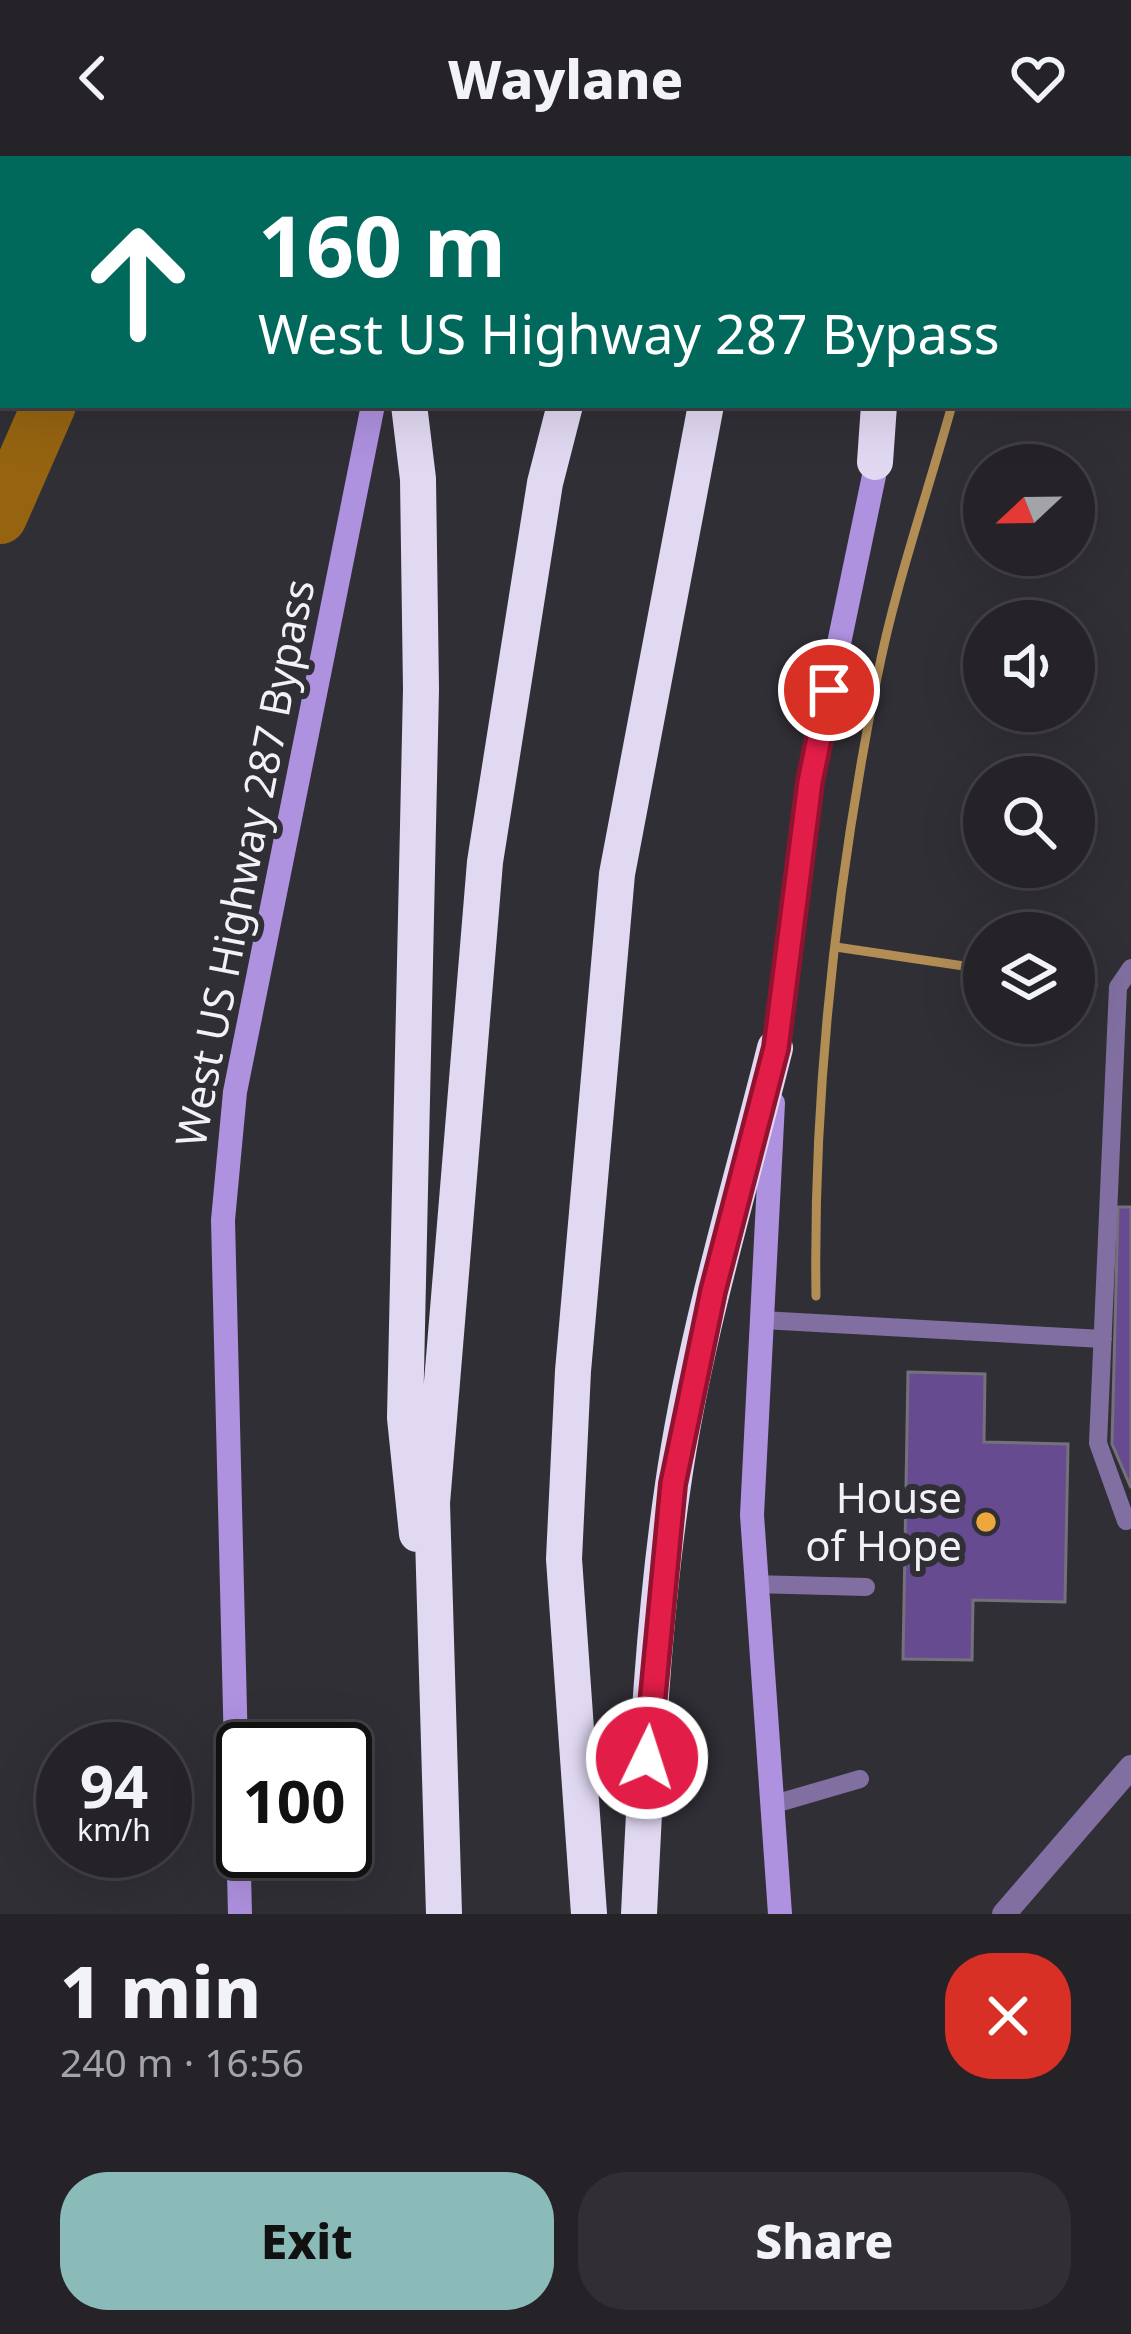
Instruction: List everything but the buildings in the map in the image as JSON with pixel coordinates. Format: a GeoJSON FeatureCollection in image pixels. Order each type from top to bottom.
{"type":"FeatureCollection","features":[{"type":"Feature","properties":{"kind":"highway"},"geometry":{"type":"LineString","coordinates":[[409,408],[418,479],[421,689],[405,1418],[414,1523],[435,1579]]}},
{"type":"Feature","properties":{"kind":"highway"},"geometry":{"type":"LineString","coordinates":[[444,1914],[432,1503],[485,862],[545,483],[564,408]]}},
{"type":"Feature","properties":{"kind":"highway"},"geometry":{"type":"LineString","coordinates":[[589,1914],[564,1559],[573,1371],[617,874],[705,408]]}},
{"type":"Feature","properties":{"kind":"highway"},"geometry":{"type":"LineString","coordinates":[[875,462],[879,408]]}},
{"type":"Feature","properties":{"kind":"highway"},"geometry":{"type":"LineString","coordinates":[[639,1914],[649,1719],[673,1484],[713,1291],[776,1048]]}},
{"type":"Feature","properties":{"kind":"main road","name":"West US Highway 287 Bypass"},"geometry":{"type":"LineString","coordinates":[[240,1914],[224,1244],[227,1164],[255,985],[372,408]]}},
{"type":"Feature","properties":{"kind":"main road"},"geometry":{"type":"LineString","coordinates":[[779,1914],[752,1515],[776,1048],[810,782],[875,462],[892,408]]}},
{"type":"Feature","properties":{"kind":"street"},"geometry":{"type":"LineString","coordinates":[[1012,1911],[1131,1767]]}},
{"type":"Feature","properties":{"kind":"lane"},"geometry":{"type":"LineString","coordinates":[[1126,1521],[1098,1443],[1118,987],[1131,968]]}},
{"type":"Feature","properties":{"kind":"lane"},"geometry":{"type":"LineString","coordinates":[[762,1321],[1103,1339]]}},
{"type":"Feature","properties":{"kind":"lane"},"geometry":{"type":"LineString","coordinates":[[757,1584],[866,1587]]}},
{"type":"Feature","properties":{"kind":"lane"},"geometry":{"type":"LineString","coordinates":[[772,1805],[860,1779]]}},
{"type":"Feature","properties":{"kind":"waterway"},"geometry":{"type":"LineString","coordinates":[[0,517],[48,408]]}},
{"type":"Feature","properties":{"kind":"waterway"},"geometry":{"type":"LineString","coordinates":[[816,1296],[823,1063],[850,831],[884,644],[951,408]]}},
{"type":"Feature","properties":{"kind":"waterway"},"geometry":{"type":"LineString","coordinates":[[836,947],[963,966]]}},
{"type":"Feature","properties":{"kind":"place","name":"House of Hope"},"geometry":{"type":"Point","coordinates":[986,1522]}},
{"type":"Feature","properties":{"kind":"route"},"geometry":{"type":"LineString","coordinates":[[647,1758],[673,1484],[713,1291],[776,1048],[810,782],[829,690]]}}]}
